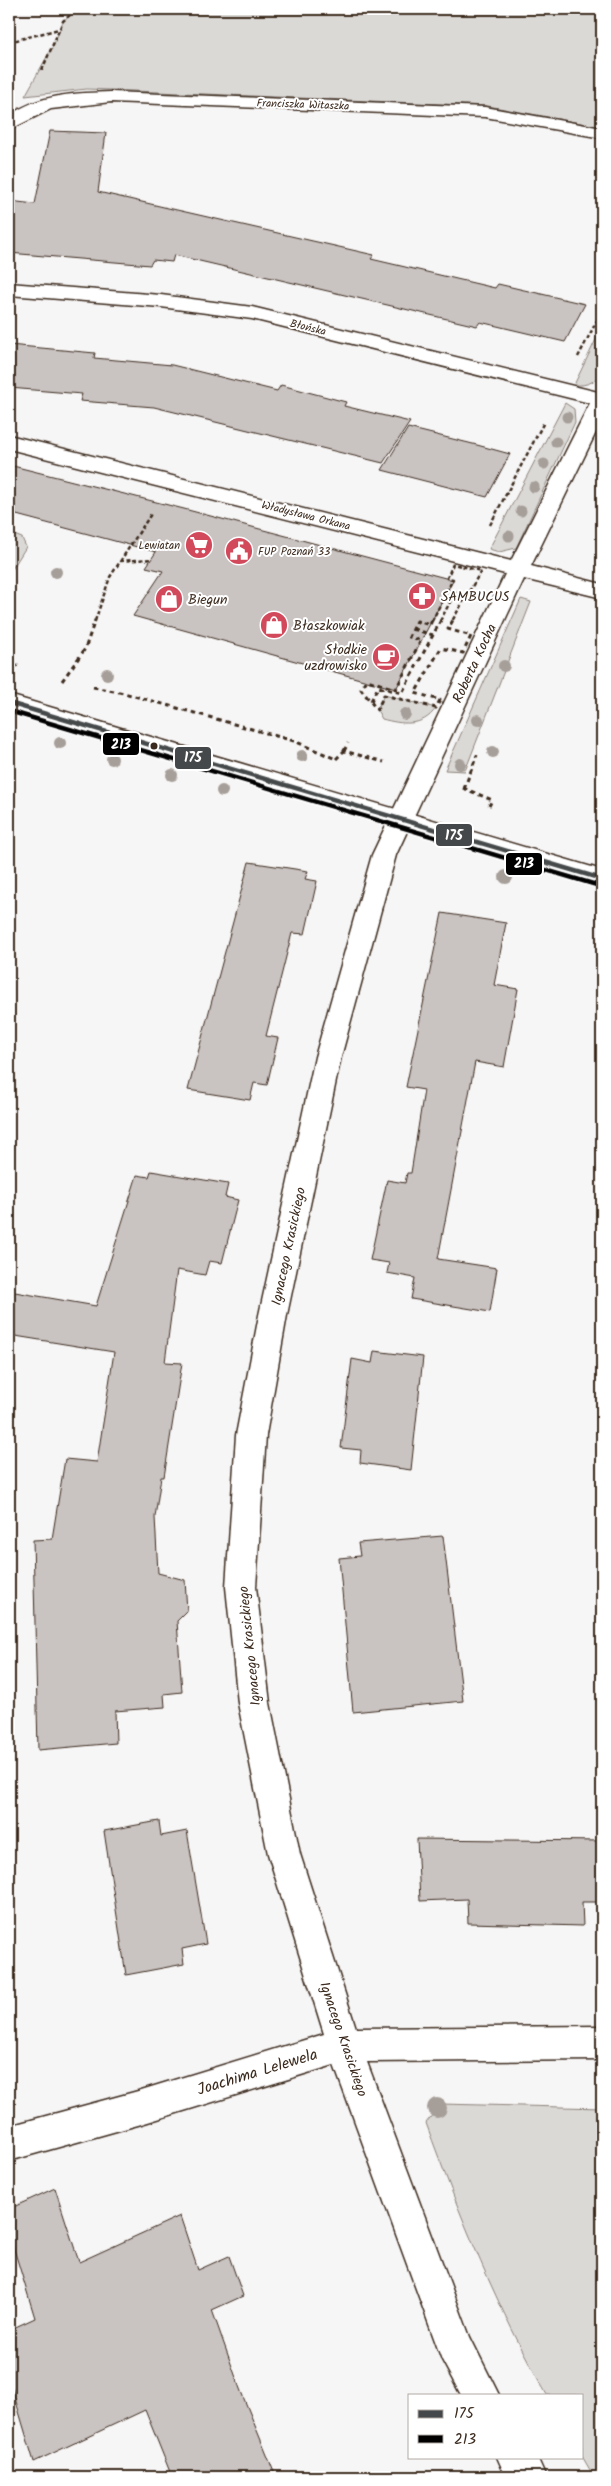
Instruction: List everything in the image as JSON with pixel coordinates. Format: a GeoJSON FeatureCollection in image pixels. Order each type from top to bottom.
{"type":"FeatureCollection","features":[{"type":"Feature","properties":{"kind":"street","name":"Franciszka Witaszka"},"geometry":{"type":"LineString","coordinates":[[15,119],[55,101],[111,97],[485,112],[602,133]]}},
{"type":"Feature","properties":{"kind":"street","name":"Błońska"},"geometry":{"type":"LineString","coordinates":[[9,289],[122,297],[252,313],[602,400]]}},
{"type":"Feature","properties":{"kind":"street","name":"Roberta Kocha"},"geometry":{"type":"LineString","coordinates":[[401,819],[518,569],[602,400]]}},
{"type":"Feature","properties":{"kind":"street","name":"Władysława Orkana"},"geometry":{"type":"LineString","coordinates":[[9,442],[602,591]]}},
{"type":"Feature","properties":{"kind":"street"},"geometry":{"type":"LineString","coordinates":[[9,703],[602,879]]}},
{"type":"Feature","properties":{"kind":"street","name":"Ignacego Krasickiego"},"geometry":{"type":"LineString","coordinates":[[401,819],[384,855],[328,1056],[273,1315],[252,1435],[241,1587],[254,1703],[284,1854],[344,2044],[455,2347],[480,2394]]}},
{"type":"Feature","properties":{"kind":"street","name":"Joachima Lelewela"},"geometry":{"type":"LineString","coordinates":[[9,2143],[138,2108],[344,2044],[602,2043]]}},
{"type":"Feature","properties":{"kind":"street"},"geometry":{"type":"LineString","coordinates":[[517,2458],[527,2477]]}},
{"type":"Feature","properties":{"kind":"path"},"geometry":{"type":"LineString","coordinates":[[15,119],[59,28],[77,9]]}},
{"type":"Feature","properties":{"kind":"path"},"geometry":{"type":"LineString","coordinates":[[9,42],[59,28]]}},
{"type":"Feature","properties":{"kind":"path"},"geometry":{"type":"LineString","coordinates":[[489,528],[602,311]]}},
{"type":"Feature","properties":{"kind":"path"},"geometry":{"type":"LineString","coordinates":[[58,687],[85,649],[110,577],[172,482]]}},
{"type":"Feature","properties":{"kind":"path"},"geometry":{"type":"LineString","coordinates":[[120,562],[152,559]]}},
{"type":"Feature","properties":{"kind":"path"},"geometry":{"type":"LineString","coordinates":[[453,564],[468,568],[481,571],[448,630],[471,636],[463,653],[441,648],[415,693],[440,700],[436,708],[384,695],[377,710],[361,688],[367,680],[396,689],[421,640],[409,637],[417,621],[430,625],[453,580],[447,578],[453,564]]}},
{"type":"Feature","properties":{"kind":"path"},"geometry":{"type":"LineString","coordinates":[[466,573],[468,568]]}},
{"type":"Feature","properties":{"kind":"path"},"geometry":{"type":"LineString","coordinates":[[371,702],[378,687],[402,693],[459,586]]}},
{"type":"Feature","properties":{"kind":"path"},"geometry":{"type":"LineString","coordinates":[[413,629],[433,635]]}},
{"type":"Feature","properties":{"kind":"path"},"geometry":{"type":"LineString","coordinates":[[52,681],[71,684]]}},
{"type":"Feature","properties":{"kind":"path"},"geometry":{"type":"LineString","coordinates":[[89,686],[124,693],[294,741],[343,763]]}},
{"type":"Feature","properties":{"kind":"path"},"geometry":{"type":"LineString","coordinates":[[336,759],[344,751],[348,743]]}},
{"type":"Feature","properties":{"kind":"path"},"geometry":{"type":"LineString","coordinates":[[344,751],[390,764]]}},
{"type":"Feature","properties":{"kind":"path"},"geometry":{"type":"LineString","coordinates":[[456,786],[492,800],[488,809]]}},
{"type":"Feature","properties":{"kind":"shaded area"},"geometry":{"type":"Polygon","coordinates":[[[77,9],[602,9],[602,127],[488,106],[87,89],[25,96],[54,44],[63,21],[77,9]]]}},
{"type":"Feature","properties":{"kind":"shaded area"},"geometry":{"type":"Polygon","coordinates":[[[602,327],[602,370],[597,378],[591,382],[583,385],[574,385],[602,327]]]}},
{"type":"Feature","properties":{"kind":"shaded area"},"geometry":{"type":"Polygon","coordinates":[[[565,403],[574,409],[575,422],[516,548],[499,552],[489,549],[565,403]]]}},
{"type":"Feature","properties":{"kind":"shaded area"},"geometry":{"type":"Polygon","coordinates":[[[9,533],[22,538],[26,547],[9,574],[9,533]]]}},
{"type":"Feature","properties":{"kind":"shaded area"},"geometry":{"type":"Polygon","coordinates":[[[521,599],[531,602],[465,771],[445,770],[521,599]]]}},
{"type":"Feature","properties":{"kind":"shaded area"},"geometry":{"type":"Polygon","coordinates":[[[384,695],[436,708],[425,719],[418,722],[404,723],[382,719],[377,710],[384,695]]]}},
{"type":"Feature","properties":{"kind":"shaded area"},"geometry":{"type":"Polygon","coordinates":[[[441,2104],[602,2108],[602,2477],[594,2477],[583,2458],[584,2394],[546,2394],[496,2295],[452,2192],[426,2123],[441,2104]]]}},
{"type":"Feature","properties":{"kind":"building"},"geometry":{"type":"Polygon","coordinates":[[[50,131],[106,133],[98,192],[374,255],[371,259],[495,288],[498,284],[585,304],[565,342],[480,322],[477,326],[174,255],[172,262],[153,260],[150,265],[9,253],[9,201],[35,204],[50,131]]]}},
{"type":"Feature","properties":{"kind":"building"},"geometry":{"type":"Polygon","coordinates":[[[9,345],[95,353],[94,358],[172,365],[277,391],[281,385],[346,402],[344,406],[410,422],[383,463],[154,407],[80,401],[82,394],[9,388],[9,345]]]}},
{"type":"Feature","properties":{"kind":"building"},"geometry":{"type":"Polygon","coordinates":[[[408,428],[510,454],[487,497],[382,470],[408,428]]]}},
{"type":"Feature","properties":{"kind":"building"},"geometry":{"type":"Polygon","coordinates":[[[9,465],[453,580],[396,689],[133,616],[163,571],[146,567],[156,552],[9,513],[9,465]]]}},
{"type":"Feature","properties":{"kind":"building"},"geometry":{"type":"Polygon","coordinates":[[[249,862],[308,871],[305,879],[317,881],[305,934],[292,933],[266,1036],[278,1038],[267,1085],[254,1083],[250,1100],[188,1090],[249,862]]]}},
{"type":"Feature","properties":{"kind":"building"},"geometry":{"type":"Polygon","coordinates":[[[442,913],[506,923],[494,985],[518,989],[504,1067],[475,1062],[438,1259],[497,1268],[490,1312],[411,1299],[415,1278],[387,1273],[389,1263],[370,1260],[387,1180],[405,1183],[407,1173],[411,1173],[424,1090],[406,1087],[442,913]]]}},
{"type":"Feature","properties":{"kind":"building"},"geometry":{"type":"Polygon","coordinates":[[[151,1171],[228,1184],[225,1197],[238,1200],[222,1263],[209,1261],[205,1275],[177,1270],[165,1362],[182,1363],[164,1477],[161,1477],[155,1517],[158,1573],[185,1580],[187,1611],[177,1621],[182,1692],[164,1694],[165,1707],[115,1711],[116,1743],[38,1750],[33,1540],[52,1539],[65,1459],[97,1462],[114,1352],[9,1335],[9,1291],[96,1306],[137,1175],[149,1177],[151,1171]]]}},
{"type":"Feature","properties":{"kind":"building"},"geometry":{"type":"Polygon","coordinates":[[[374,1351],[423,1357],[411,1470],[360,1463],[361,1450],[341,1448],[352,1359],[372,1363],[374,1351]]]}},
{"type":"Feature","properties":{"kind":"building"},"geometry":{"type":"Polygon","coordinates":[[[443,1536],[463,1701],[353,1712],[339,1558],[360,1556],[358,1543],[443,1536]]]}},
{"type":"Feature","properties":{"kind":"building"},"geometry":{"type":"Polygon","coordinates":[[[159,1821],[161,1836],[187,1831],[206,1944],[182,1949],[184,1964],[126,1975],[104,1831],[159,1821]]]}},
{"type":"Feature","properties":{"kind":"building"},"geometry":{"type":"Polygon","coordinates":[[[417,1839],[602,1841],[602,1902],[582,1902],[583,1926],[468,1923],[467,1899],[420,1901],[417,1839]]]}},
{"type":"Feature","properties":{"kind":"building"},"geometry":{"type":"Polygon","coordinates":[[[55,2188],[79,2262],[180,2216],[198,2270],[229,2256],[243,2296],[212,2310],[240,2389],[276,2477],[172,2477],[145,2410],[34,2462],[9,2378],[9,2330],[35,2318],[9,2233],[9,2209],[55,2188]]]}},
{"type":"Feature","properties":{"kind":"transit line","name":"175"},"geometry":{"type":"LineString","coordinates":[[9,703],[602,879]]}},
{"type":"Feature","properties":{"kind":"transit line","name":"213"},"geometry":{"type":"LineString","coordinates":[[9,711],[600,886]]}},
{"type":"Feature","properties":{"kind":"place","name":"Lewiatan"},"geometry":{"type":"Point","coordinates":[199,545]}},
{"type":"Feature","properties":{"kind":"place","name":"FUP Poznań 33"},"geometry":{"type":"Point","coordinates":[239,551]}},
{"type":"Feature","properties":{"kind":"place","name":"SAMBUCUS"},"geometry":{"type":"Point","coordinates":[422,596]}},
{"type":"Feature","properties":{"kind":"place","name":"Biegun"},"geometry":{"type":"Point","coordinates":[169,599]}},
{"type":"Feature","properties":{"kind":"place","name":"Błaszkowiak"},"geometry":{"type":"Point","coordinates":[274,625]}},
{"type":"Feature","properties":{"kind":"place","name":"Słodkie uzdrowisko"},"geometry":{"type":"Point","coordinates":[386,657]}}]}
